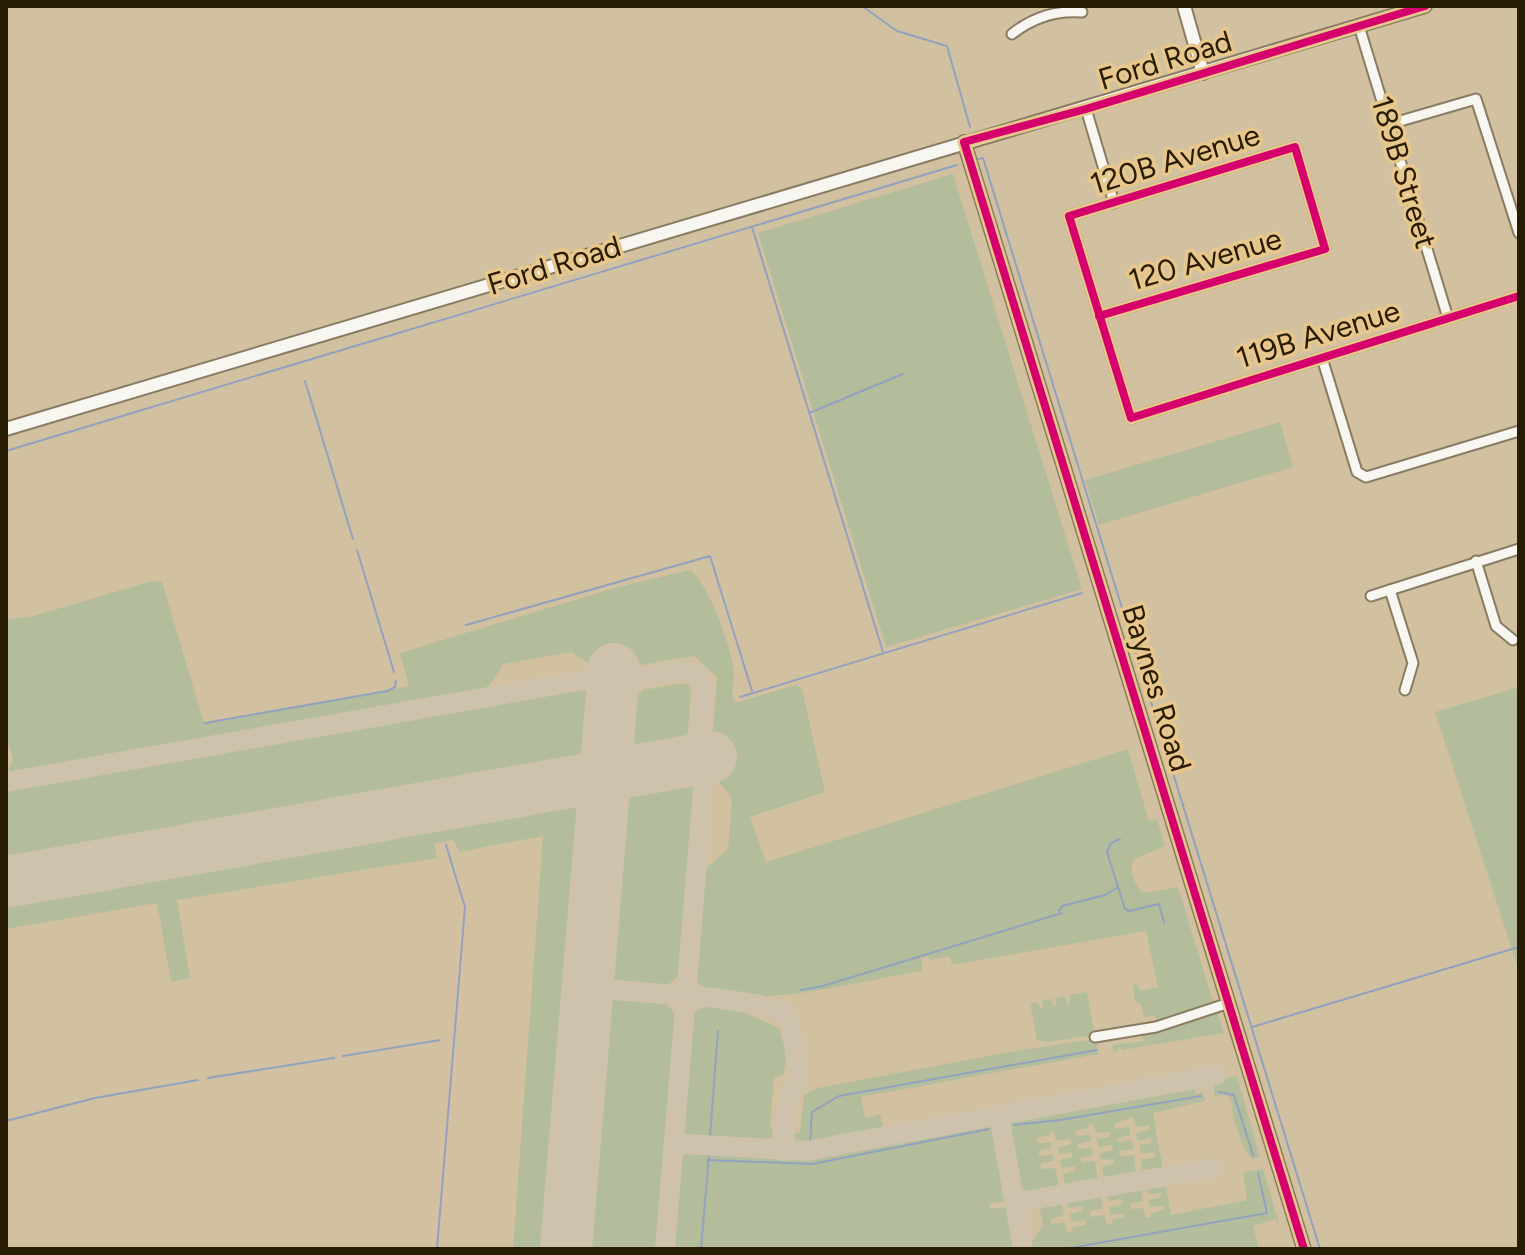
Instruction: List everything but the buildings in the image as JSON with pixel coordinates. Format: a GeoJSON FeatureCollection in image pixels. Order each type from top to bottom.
{"type":"FeatureCollection","features":[{"type":"Feature","properties":{"kind":"main road"},"geometry":{"type":"LineString","coordinates":[[1184,6],[1203,73]]}},
{"type":"Feature","properties":{"kind":"main road","name":"Ford Road"},"geometry":{"type":"LineString","coordinates":[[6,429],[1425,6]]}},
{"type":"Feature","properties":{"kind":"main road","name":"Baynes Road"},"geometry":{"type":"LineString","coordinates":[[964,142],[1304,1249]]}},
{"type":"Feature","properties":{"kind":"street"},"geometry":{"type":"LineString","coordinates":[[1012,34],[1047,10],[1082,12]]}},
{"type":"Feature","properties":{"kind":"street","name":"189B Street"},"geometry":{"type":"LineString","coordinates":[[1359,26],[1448,318]]}},
{"type":"Feature","properties":{"kind":"street"},"geometry":{"type":"LineString","coordinates":[[1390,124],[1476,99],[1519,233]]}},
{"type":"Feature","properties":{"kind":"street"},"geometry":{"type":"LineString","coordinates":[[1086,109],[1114,203]]}},
{"type":"Feature","properties":{"kind":"street","name":"120B Avenue"},"geometry":{"type":"LineString","coordinates":[[1099,316],[1069,216],[1295,147],[1325,249]]}},
{"type":"Feature","properties":{"kind":"street","name":"120 Avenue"},"geometry":{"type":"LineString","coordinates":[[1099,316],[1325,249]]}},
{"type":"Feature","properties":{"kind":"street","name":"119B Avenue"},"geometry":{"type":"LineString","coordinates":[[1099,316],[1131,418],[1519,296]]}},
{"type":"Feature","properties":{"kind":"street"},"geometry":{"type":"LineString","coordinates":[[1322,358],[1357,472],[1366,477],[1519,431]]}},
{"type":"Feature","properties":{"kind":"street"},"geometry":{"type":"LineString","coordinates":[[1371,596],[1519,549]]}},
{"type":"Feature","properties":{"kind":"street"},"geometry":{"type":"LineString","coordinates":[[1476,561],[1496,626],[1513,640]]}},
{"type":"Feature","properties":{"kind":"street"},"geometry":{"type":"LineString","coordinates":[[1390,590],[1413,663],[1405,690]]}},
{"type":"Feature","properties":{"kind":"street"},"geometry":{"type":"LineString","coordinates":[[1095,1037],[1156,1027],[1229,1003]]}},
{"type":"Feature","properties":{"kind":"green space"},"geometry":{"type":"Polygon","coordinates":[[[953,174],[1082,589],[886,647],[758,233],[953,174]]]}},
{"type":"Feature","properties":{"kind":"green space"},"geometry":{"type":"Polygon","coordinates":[[[1280,422],[1293,467],[1099,525],[1085,480],[1280,422]]]}},
{"type":"Feature","properties":{"kind":"green space"},"geometry":{"type":"Polygon","coordinates":[[[690,570],[704,588],[725,635],[733,664],[733,699],[738,702],[796,685],[802,689],[825,792],[750,817],[766,862],[1128,749],[1149,821],[1157,819],[1165,846],[1133,860],[1133,878],[1144,893],[1178,887],[1214,1005],[1157,1023],[1155,1016],[1144,1017],[1141,1004],[1135,1001],[1133,984],[1137,984],[1140,991],[1158,987],[1146,931],[952,965],[950,956],[929,960],[928,956],[922,958],[922,971],[794,994],[743,996],[719,994],[705,988],[693,978],[702,872],[728,849],[732,798],[710,772],[717,770],[712,744],[717,677],[694,656],[629,667],[602,664],[600,671],[572,652],[504,664],[485,692],[13,776],[10,774],[9,767],[13,761],[6,731],[6,619],[30,617],[152,581],[162,582],[204,723],[409,686],[400,653],[614,588],[690,570]]]}},
{"type":"Feature","properties":{"kind":"green space"},"geometry":{"type":"Polygon","coordinates":[[[686,683],[691,687],[688,732],[669,752],[619,761],[624,711],[643,690],[686,683]]]}},
{"type":"Feature","properties":{"kind":"green space"},"geometry":{"type":"Polygon","coordinates":[[[583,685],[599,699],[593,766],[6,869],[6,787],[583,685]]]}},
{"type":"Feature","properties":{"kind":"green space"},"geometry":{"type":"Polygon","coordinates":[[[1519,687],[1519,964],[1517,965],[1435,712],[1519,687]]]}},
{"type":"Feature","properties":{"kind":"green space"},"geometry":{"type":"Polygon","coordinates":[[[684,777],[699,790],[683,971],[665,988],[619,984],[604,965],[618,787],[684,777]]]}},
{"type":"Feature","properties":{"kind":"green space"},"geometry":{"type":"Polygon","coordinates":[[[591,792],[553,1249],[513,1249],[543,836],[460,852],[453,840],[434,844],[437,858],[177,900],[190,978],[171,982],[157,903],[6,929],[6,895],[591,792]]]}},
{"type":"Feature","properties":{"kind":"green space"},"geometry":{"type":"Polygon","coordinates":[[[1087,992],[1095,1035],[1047,1042],[1037,1040],[1030,1003],[1038,1002],[1043,1008],[1042,1000],[1052,999],[1053,1006],[1056,1005],[1056,998],[1065,996],[1067,1004],[1070,1003],[1070,995],[1087,992]]]}},
{"type":"Feature","properties":{"kind":"green space"},"geometry":{"type":"Polygon","coordinates":[[[618,996],[663,1000],[679,1018],[660,1249],[580,1249],[599,1012],[618,996]]]}},
{"type":"Feature","properties":{"kind":"green space"},"geometry":{"type":"Polygon","coordinates":[[[717,1003],[779,1028],[787,1055],[783,1075],[774,1078],[770,1146],[695,1140],[680,1133],[690,1016],[704,1006],[717,1003]]]}},
{"type":"Feature","properties":{"kind":"green space"},"geometry":{"type":"Polygon","coordinates":[[[1217,1012],[1224,1033],[1123,1050],[1120,1047],[1114,1053],[1112,1045],[1144,1041],[1144,1034],[1217,1012]]]}},
{"type":"Feature","properties":{"kind":"green space"},"geometry":{"type":"Polygon","coordinates":[[[1096,1039],[1098,1054],[861,1097],[865,1118],[880,1114],[884,1131],[797,1146],[794,1133],[800,1133],[804,1095],[818,1088],[1096,1039]]]}},
{"type":"Feature","properties":{"kind":"green space"},"geometry":{"type":"Polygon","coordinates":[[[1236,1076],[1260,1157],[1252,1159],[1237,1130],[1231,1098],[1215,1096],[1212,1081],[1236,1076]]]}},
{"type":"Feature","properties":{"kind":"green space"},"geometry":{"type":"Polygon","coordinates":[[[1195,1089],[1196,1094],[1201,1093],[1202,1089],[1205,1101],[1153,1113],[1163,1170],[1143,1173],[1141,1160],[1155,1157],[1154,1152],[1140,1153],[1140,1145],[1152,1143],[1151,1138],[1138,1141],[1136,1134],[1150,1129],[1149,1125],[1136,1127],[1133,1117],[1114,1124],[1115,1129],[1129,1127],[1130,1135],[1117,1138],[1119,1142],[1132,1140],[1133,1149],[1119,1151],[1121,1156],[1134,1155],[1136,1175],[1104,1179],[1102,1167],[1115,1163],[1114,1159],[1101,1160],[1099,1154],[1113,1150],[1112,1145],[1098,1147],[1097,1139],[1110,1137],[1109,1132],[1096,1133],[1093,1124],[1075,1131],[1076,1136],[1090,1135],[1091,1141],[1078,1144],[1078,1149],[1092,1148],[1093,1155],[1080,1158],[1082,1163],[1095,1161],[1098,1181],[1065,1186],[1063,1174],[1075,1171],[1075,1166],[1062,1168],[1060,1160],[1073,1157],[1072,1152],[1059,1154],[1057,1148],[1071,1144],[1070,1139],[1056,1141],[1054,1131],[1036,1138],[1038,1143],[1051,1142],[1051,1148],[1038,1151],[1040,1156],[1053,1154],[1054,1161],[1041,1164],[1041,1169],[1055,1168],[1059,1187],[1021,1193],[1009,1127],[1011,1121],[1195,1089]]]}},
{"type":"Feature","properties":{"kind":"green space"},"geometry":{"type":"Polygon","coordinates":[[[991,1125],[1006,1201],[989,1204],[990,1209],[1007,1207],[1014,1249],[671,1249],[678,1153],[691,1149],[799,1156],[894,1137],[896,1142],[991,1125]]]}},
{"type":"Feature","properties":{"kind":"green space"},"geometry":{"type":"Polygon","coordinates":[[[1263,1169],[1280,1227],[1275,1219],[1253,1226],[1259,1249],[1031,1249],[1030,1244],[1043,1225],[1039,1204],[1061,1200],[1064,1215],[1051,1219],[1051,1224],[1064,1222],[1067,1232],[1072,1231],[1073,1227],[1086,1225],[1085,1220],[1071,1222],[1070,1214],[1083,1211],[1082,1206],[1068,1208],[1067,1199],[1100,1193],[1103,1209],[1090,1211],[1090,1217],[1104,1215],[1107,1225],[1112,1224],[1112,1220],[1125,1217],[1123,1213],[1110,1215],[1110,1207],[1122,1205],[1121,1199],[1108,1201],[1106,1192],[1140,1186],[1143,1201],[1130,1204],[1131,1209],[1143,1208],[1146,1218],[1164,1210],[1163,1206],[1150,1207],[1149,1200],[1161,1197],[1161,1193],[1147,1194],[1146,1185],[1165,1182],[1171,1215],[1247,1200],[1243,1172],[1263,1169]]]}},
{"type":"Feature","properties":{"kind":"waterway"},"geometry":{"type":"LineString","coordinates":[[862,6],[897,31],[947,46],[970,127]]}},
{"type":"Feature","properties":{"kind":"waterway"},"geometry":{"type":"LineString","coordinates":[[978,159],[983,158],[1320,1249]]}},
{"type":"Feature","properties":{"kind":"waterway"},"geometry":{"type":"LineString","coordinates":[[6,451],[957,165]]}},
{"type":"Feature","properties":{"kind":"waterway"},"geometry":{"type":"LineString","coordinates":[[752,227],[883,652]]}},
{"type":"Feature","properties":{"kind":"waterway"},"geometry":{"type":"LineString","coordinates":[[809,413],[903,374]]}},
{"type":"Feature","properties":{"kind":"waterway"},"geometry":{"type":"LineString","coordinates":[[305,381],[353,539]]}},
{"type":"Feature","properties":{"kind":"waterway"},"geometry":{"type":"LineString","coordinates":[[357,550],[394,672]]}},
{"type":"Feature","properties":{"kind":"waterway"},"geometry":{"type":"LineString","coordinates":[[466,625],[710,556],[752,691]]}},
{"type":"Feature","properties":{"kind":"waterway"},"geometry":{"type":"LineString","coordinates":[[740,697],[1082,593]]}},
{"type":"Feature","properties":{"kind":"waterway"},"geometry":{"type":"LineString","coordinates":[[205,723],[387,691],[395,687],[396,681]]}},
{"type":"Feature","properties":{"kind":"waterway"},"geometry":{"type":"LineString","coordinates":[[1120,839],[1111,843],[1107,852],[1125,909],[1129,911],[1159,904],[1164,923]]}},
{"type":"Feature","properties":{"kind":"waterway"},"geometry":{"type":"LineString","coordinates":[[437,1249],[465,907],[446,845]]}},
{"type":"Feature","properties":{"kind":"waterway"},"geometry":{"type":"LineString","coordinates":[[1059,911],[1062,906],[1105,895],[1118,887]]}},
{"type":"Feature","properties":{"kind":"waterway"},"geometry":{"type":"LineString","coordinates":[[801,990],[1062,913]]}},
{"type":"Feature","properties":{"kind":"waterway"},"geometry":{"type":"LineString","coordinates":[[1252,1027],[1519,947]]}},
{"type":"Feature","properties":{"kind":"waterway"},"geometry":{"type":"LineString","coordinates":[[710,1137],[718,1031]]}},
{"type":"Feature","properties":{"kind":"waterway"},"geometry":{"type":"LineString","coordinates":[[343,1056],[440,1040]]}},
{"type":"Feature","properties":{"kind":"waterway"},"geometry":{"type":"LineString","coordinates":[[810,1143],[812,1112],[839,1096],[1097,1050]]}},
{"type":"Feature","properties":{"kind":"waterway"},"geometry":{"type":"LineString","coordinates":[[208,1078],[334,1058]]}},
{"type":"Feature","properties":{"kind":"waterway"},"geometry":{"type":"LineString","coordinates":[[6,1121],[95,1098],[198,1080]]}},
{"type":"Feature","properties":{"kind":"waterway"},"geometry":{"type":"LineString","coordinates":[[1219,1092],[1234,1095],[1253,1155]]}},
{"type":"Feature","properties":{"kind":"waterway"},"geometry":{"type":"LineString","coordinates":[[1014,1125],[1201,1096]]}},
{"type":"Feature","properties":{"kind":"waterway"},"geometry":{"type":"LineString","coordinates":[[708,1160],[812,1164],[989,1129]]}},
{"type":"Feature","properties":{"kind":"waterway"},"geometry":{"type":"LineString","coordinates":[[701,1249],[709,1154]]}},
{"type":"Feature","properties":{"kind":"waterway"},"geometry":{"type":"LineString","coordinates":[[1065,1249],[1267,1213],[1258,1173]]}},
{"type":"Feature","properties":{"kind":"taxiway"},"geometry":{"type":"LineString","coordinates":[[6,782],[584,680],[639,678],[685,670],[699,675],[704,688],[699,739],[689,753],[668,765]]}},
{"type":"Feature","properties":{"kind":"taxiway"},"geometry":{"type":"LineString","coordinates":[[611,710],[621,690],[639,679]]}},
{"type":"Feature","properties":{"kind":"taxiway"},"geometry":{"type":"LineString","coordinates":[[665,1249],[703,790],[701,735]]}},
{"type":"Feature","properties":{"kind":"taxiway"},"geometry":{"type":"LineString","coordinates":[[588,988],[716,998],[784,1012],[790,1023],[799,1074],[787,1104],[784,1151]]}},
{"type":"Feature","properties":{"kind":"taxiway"},"geometry":{"type":"LineString","coordinates":[[673,1153],[684,1144],[806,1151],[1216,1075]]}},
{"type":"Feature","properties":{"kind":"taxiway"},"geometry":{"type":"LineString","coordinates":[[993,1116],[1000,1121],[1023,1249]]}},
{"type":"Feature","properties":{"kind":"taxiway"},"geometry":{"type":"LineString","coordinates":[[1012,1192],[1024,1201],[1213,1168]]}},
{"type":"Feature","properties":{"kind":"runway"},"geometry":{"type":"LineString","coordinates":[[566,1249],[614,669]]}},
{"type":"Feature","properties":{"kind":"runway"},"geometry":{"type":"LineString","coordinates":[[6,882],[711,757]]}},
{"type":"Feature","properties":{"kind":"cycle path"},"geometry":{"type":"LineString","coordinates":[[1304,1249],[964,142],[1086,109],[1425,6]]}},
{"type":"Feature","properties":{"kind":"cycle path"},"geometry":{"type":"LineString","coordinates":[[1099,316],[1325,249],[1295,147],[1069,216],[1131,418],[1519,296]]}}]}
